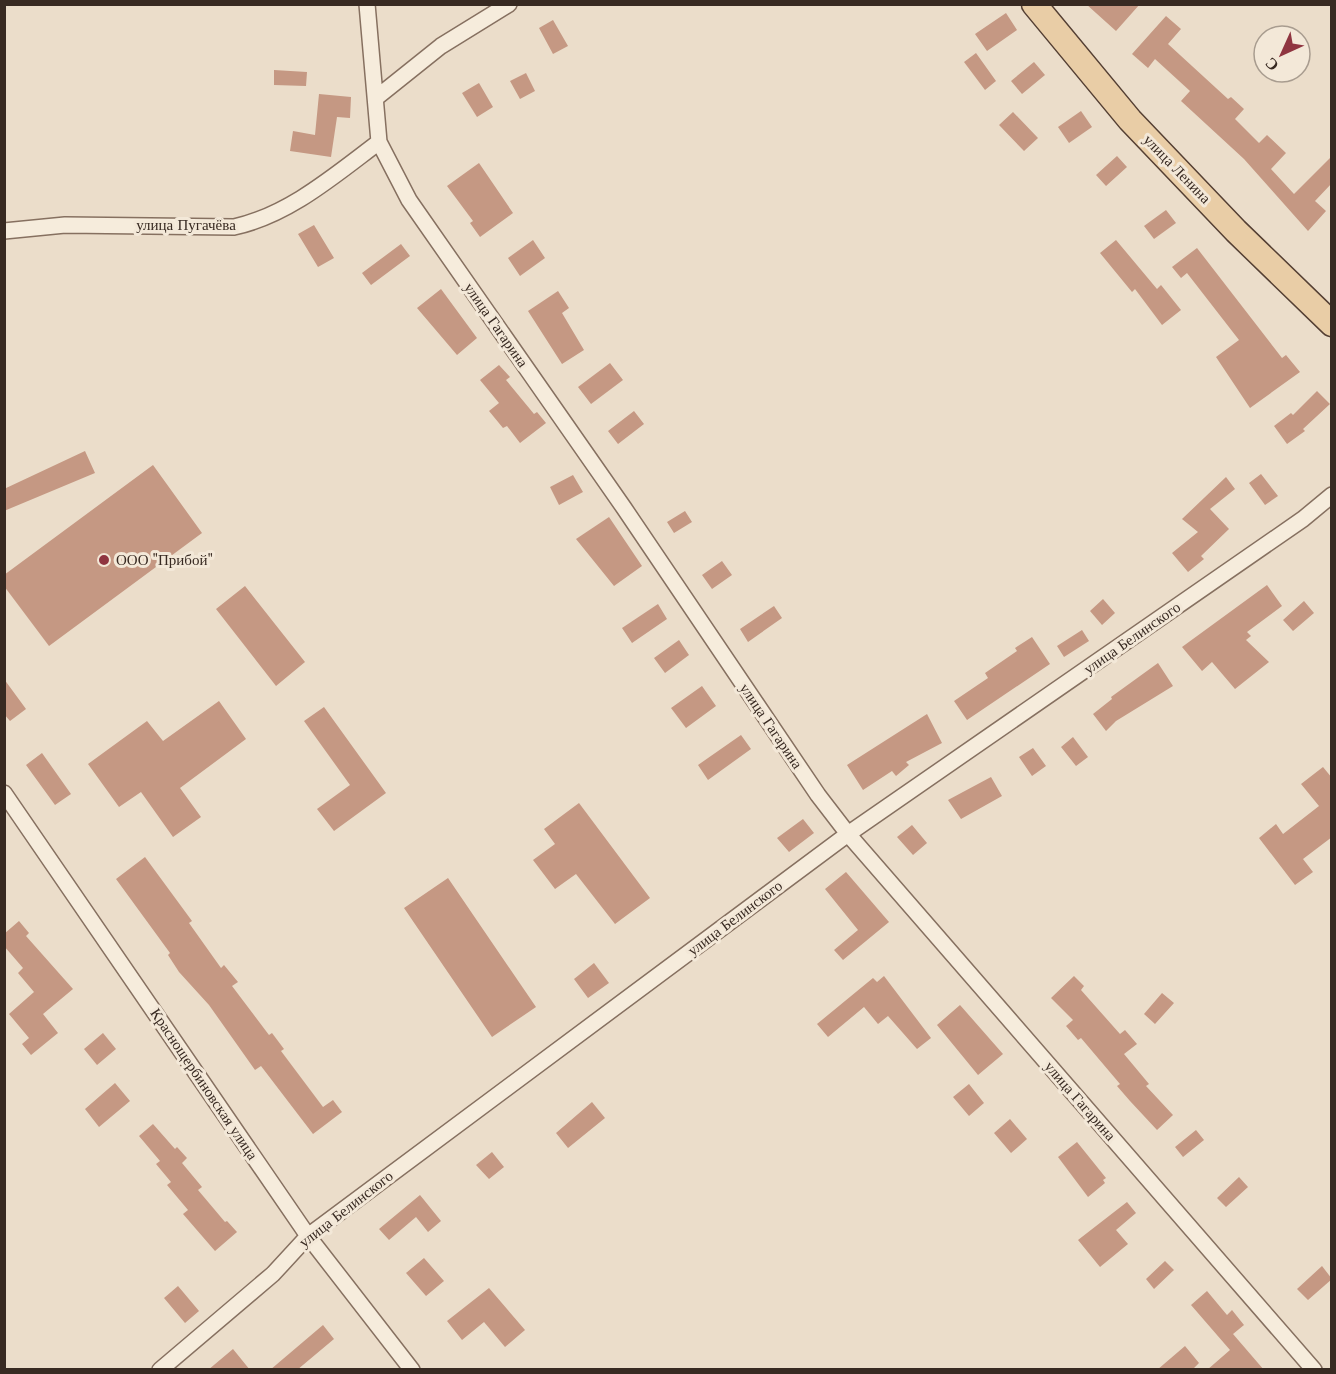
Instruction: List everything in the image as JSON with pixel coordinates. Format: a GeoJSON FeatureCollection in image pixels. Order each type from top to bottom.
{"type":"FeatureCollection","features":[{"type":"Feature","properties":{"kind":"main road","name":"улица Ленина"},"geometry":{"type":"LineString","coordinates":[[1034,4],[1130,120],[1236,231],[1332,324]]}},
{"type":"Feature","properties":{"kind":"street","name":"улица Гагарина"},"geometry":{"type":"LineString","coordinates":[[368,4],[379,142],[409,200],[624,508],[818,795],[848,834],[1314,1370]]}},
{"type":"Feature","properties":{"kind":"street"},"geometry":{"type":"LineString","coordinates":[[376,98],[441,46],[509,4]]}},
{"type":"Feature","properties":{"kind":"street","name":"улица Пугачёва"},"geometry":{"type":"LineString","coordinates":[[4,231],[65,225],[234,227],[253,223],[298,200],[379,142]]}},
{"type":"Feature","properties":{"kind":"street","name":"улица Белинского"},"geometry":{"type":"LineString","coordinates":[[160,1370],[273,1274],[308,1236],[848,834],[1304,519],[1332,495]]}},
{"type":"Feature","properties":{"kind":"street","name":"Краснощербиновская улица"},"geometry":{"type":"LineString","coordinates":[[4,793],[308,1236],[412,1370]]}},
{"type":"Feature","properties":{"kind":"building"},"geometry":{"type":"Polygon","coordinates":[[[1086,4],[1140,4],[1116,31],[1086,4]]]}},
{"type":"Feature","properties":{"kind":"building"},"geometry":{"type":"Polygon","coordinates":[[[1006,13],[1017,30],[987,51],[975,34],[1006,13]]]}},
{"type":"Feature","properties":{"kind":"building"},"geometry":{"type":"Polygon","coordinates":[[[1166,16],[1181,29],[1168,44],[1228,99],[1231,97],[1244,109],[1235,119],[1259,143],[1267,135],[1286,153],[1271,169],[1294,194],[1332,156],[1332,183],[1315,201],[1326,211],[1308,231],[1244,159],[1181,101],[1190,91],[1155,59],[1148,68],[1132,54],[1166,16]]]}},
{"type":"Feature","properties":{"kind":"building"},"geometry":{"type":"Polygon","coordinates":[[[553,20],[568,46],[553,54],[539,28],[553,20]]]}},
{"type":"Feature","properties":{"kind":"building"},"geometry":{"type":"Polygon","coordinates":[[[976,53],[996,81],[985,90],[964,62],[976,53]]]}},
{"type":"Feature","properties":{"kind":"building"},"geometry":{"type":"Polygon","coordinates":[[[1034,62],[1045,75],[1022,94],[1011,81],[1034,62]]]}},
{"type":"Feature","properties":{"kind":"building"},"geometry":{"type":"Polygon","coordinates":[[[274,70],[307,72],[306,86],[274,85],[274,70]]]}},
{"type":"Feature","properties":{"kind":"building"},"geometry":{"type":"Polygon","coordinates":[[[526,73],[535,91],[520,99],[510,81],[526,73]]]}},
{"type":"Feature","properties":{"kind":"building"},"geometry":{"type":"Polygon","coordinates":[[[479,83],[493,107],[477,117],[462,93],[479,83]]]}},
{"type":"Feature","properties":{"kind":"building"},"geometry":{"type":"Polygon","coordinates":[[[319,94],[351,97],[350,118],[337,117],[331,157],[290,151],[293,131],[315,135],[319,94]]]}},
{"type":"Feature","properties":{"kind":"building"},"geometry":{"type":"Polygon","coordinates":[[[1081,111],[1092,127],[1069,143],[1058,127],[1081,111]]]}},
{"type":"Feature","properties":{"kind":"building"},"geometry":{"type":"Polygon","coordinates":[[[1013,112],[1038,138],[1024,151],[999,125],[1013,112]]]}},
{"type":"Feature","properties":{"kind":"building"},"geometry":{"type":"Polygon","coordinates":[[[1117,156],[1127,167],[1106,186],[1096,175],[1117,156]]]}},
{"type":"Feature","properties":{"kind":"building"},"geometry":{"type":"Polygon","coordinates":[[[479,163],[513,213],[480,237],[470,223],[473,221],[447,186],[479,163]]]}},
{"type":"Feature","properties":{"kind":"building"},"geometry":{"type":"Polygon","coordinates":[[[1166,210],[1176,223],[1154,239],[1144,226],[1166,210]]]}},
{"type":"Feature","properties":{"kind":"building"},"geometry":{"type":"Polygon","coordinates":[[[314,225],[334,258],[318,267],[298,234],[314,225]]]}},
{"type":"Feature","properties":{"kind":"building"},"geometry":{"type":"Polygon","coordinates":[[[533,240],[545,258],[520,276],[508,258],[533,240]]]}},
{"type":"Feature","properties":{"kind":"building"},"geometry":{"type":"Polygon","coordinates":[[[1116,240],[1157,289],[1161,285],[1181,310],[1162,325],[1135,289],[1132,292],[1100,253],[1116,240]]]}},
{"type":"Feature","properties":{"kind":"building"},"geometry":{"type":"Polygon","coordinates":[[[401,244],[410,256],[371,285],[362,273],[401,244]]]}},
{"type":"Feature","properties":{"kind":"building"},"geometry":{"type":"Polygon","coordinates":[[[1197,248],[1282,358],[1286,355],[1300,372],[1250,408],[1216,357],[1239,340],[1187,273],[1181,278],[1172,267],[1197,248]]]}},
{"type":"Feature","properties":{"kind":"building"},"geometry":{"type":"Polygon","coordinates":[[[441,289],[477,338],[457,355],[417,308],[441,289]]]}},
{"type":"Feature","properties":{"kind":"building"},"geometry":{"type":"Polygon","coordinates":[[[558,291],[569,308],[562,313],[584,350],[562,364],[528,311],[558,291]]]}},
{"type":"Feature","properties":{"kind":"building"},"geometry":{"type":"Polygon","coordinates":[[[610,363],[623,380],[591,404],[578,387],[610,363]]]}},
{"type":"Feature","properties":{"kind":"building"},"geometry":{"type":"Polygon","coordinates":[[[499,365],[510,377],[506,380],[534,414],[537,412],[546,423],[520,443],[507,426],[503,428],[489,411],[499,403],[480,380],[499,365]]]}},
{"type":"Feature","properties":{"kind":"building"},"geometry":{"type":"Polygon","coordinates":[[[1317,391],[1330,404],[1303,429],[1305,431],[1287,444],[1274,426],[1291,413],[1293,415],[1317,391]]]}},
{"type":"Feature","properties":{"kind":"building"},"geometry":{"type":"Polygon","coordinates":[[[634,411],[644,424],[618,444],[608,431],[634,411]]]}},
{"type":"Feature","properties":{"kind":"building"},"geometry":{"type":"Polygon","coordinates":[[[85,451],[95,473],[4,511],[4,489],[85,451]]]}},
{"type":"Feature","properties":{"kind":"building"},"geometry":{"type":"Polygon","coordinates":[[[153,465],[202,533],[49,646],[4,586],[4,575],[153,465]]]}},
{"type":"Feature","properties":{"kind":"building"},"geometry":{"type":"Polygon","coordinates":[[[1261,474],[1278,496],[1265,505],[1249,483],[1261,474]]]}},
{"type":"Feature","properties":{"kind":"building"},"geometry":{"type":"Polygon","coordinates":[[[573,475],[583,492],[559,505],[550,487],[573,475]]]}},
{"type":"Feature","properties":{"kind":"building"},"geometry":{"type":"Polygon","coordinates":[[[1226,477],[1235,489],[1210,509],[1229,529],[1201,556],[1204,559],[1188,572],[1172,553],[1198,532],[1182,519],[1226,477]]]}},
{"type":"Feature","properties":{"kind":"building"},"geometry":{"type":"Polygon","coordinates":[[[685,511],[692,522],[674,533],[667,522],[685,511]]]}},
{"type":"Feature","properties":{"kind":"building"},"geometry":{"type":"Polygon","coordinates":[[[609,517],[642,566],[614,586],[576,539],[609,517]]]}},
{"type":"Feature","properties":{"kind":"building"},"geometry":{"type":"Polygon","coordinates":[[[722,561],[732,575],[712,589],[702,575],[722,561]]]}},
{"type":"Feature","properties":{"kind":"building"},"geometry":{"type":"Polygon","coordinates":[[[1267,585],[1282,606],[1247,632],[1251,636],[1246,640],[1269,662],[1235,689],[1212,662],[1202,671],[1182,647],[1267,585]]]}},
{"type":"Feature","properties":{"kind":"building"},"geometry":{"type":"Polygon","coordinates":[[[245,586],[305,662],[276,686],[216,609],[245,586]]]}},
{"type":"Feature","properties":{"kind":"building"},"geometry":{"type":"Polygon","coordinates":[[[1103,599],[1115,613],[1102,625],[1090,611],[1103,599]]]}},
{"type":"Feature","properties":{"kind":"building"},"geometry":{"type":"Polygon","coordinates":[[[1304,601],[1314,613],[1293,631],[1283,620],[1304,601]]]}},
{"type":"Feature","properties":{"kind":"building"},"geometry":{"type":"Polygon","coordinates":[[[658,604],[667,619],[632,643],[622,628],[658,604]]]}},
{"type":"Feature","properties":{"kind":"building"},"geometry":{"type":"Polygon","coordinates":[[[774,606],[782,618],[748,642],[740,629],[774,606]]]}},
{"type":"Feature","properties":{"kind":"building"},"geometry":{"type":"Polygon","coordinates":[[[1082,630],[1089,641],[1064,657],[1057,646],[1082,630]]]}},
{"type":"Feature","properties":{"kind":"building"},"geometry":{"type":"Polygon","coordinates":[[[1032,637],[1050,664],[967,720],[954,701],[988,678],[985,673],[1017,651],[1015,648],[1032,637]]]}},
{"type":"Feature","properties":{"kind":"building"},"geometry":{"type":"Polygon","coordinates":[[[679,640],[689,655],[665,673],[654,658],[679,640]]]}},
{"type":"Feature","properties":{"kind":"building"},"geometry":{"type":"Polygon","coordinates":[[[1158,663],[1173,686],[1116,721],[1106,731],[1093,714],[1112,699],[1111,697],[1158,663]]]}},
{"type":"Feature","properties":{"kind":"building"},"geometry":{"type":"Polygon","coordinates":[[[4,679],[26,709],[10,721],[4,714],[4,679]]]}},
{"type":"Feature","properties":{"kind":"building"},"geometry":{"type":"Polygon","coordinates":[[[702,686],[716,706],[686,728],[671,708],[702,686]]]}},
{"type":"Feature","properties":{"kind":"building"},"geometry":{"type":"Polygon","coordinates":[[[219,701],[246,739],[180,788],[201,817],[173,837],[141,792],[119,807],[88,764],[147,721],[163,741],[219,701]]]}},
{"type":"Feature","properties":{"kind":"building"},"geometry":{"type":"Polygon","coordinates":[[[324,707],[386,793],[334,831],[317,809],[350,785],[304,721],[324,707]]]}},
{"type":"Feature","properties":{"kind":"building"},"geometry":{"type":"Polygon","coordinates":[[[927,714],[942,743],[906,762],[909,765],[896,776],[892,771],[863,790],[847,765],[927,714]]]}},
{"type":"Feature","properties":{"kind":"building"},"geometry":{"type":"Polygon","coordinates":[[[741,735],[751,749],[708,780],[698,765],[741,735]]]}},
{"type":"Feature","properties":{"kind":"building"},"geometry":{"type":"Polygon","coordinates":[[[1073,737],[1088,757],[1076,766],[1061,747],[1073,737]]]}},
{"type":"Feature","properties":{"kind":"building"},"geometry":{"type":"Polygon","coordinates":[[[1033,748],[1046,766],[1032,776],[1019,757],[1033,748]]]}},
{"type":"Feature","properties":{"kind":"building"},"geometry":{"type":"Polygon","coordinates":[[[42,753],[71,794],[55,805],[26,765],[42,753]]]}},
{"type":"Feature","properties":{"kind":"building"},"geometry":{"type":"Polygon","coordinates":[[[1323,767],[1332,778],[1332,837],[1303,859],[1313,872],[1295,885],[1259,838],[1276,824],[1283,834],[1319,806],[1301,784],[1323,767]]]}},
{"type":"Feature","properties":{"kind":"building"},"geometry":{"type":"Polygon","coordinates":[[[991,777],[1002,796],[961,819],[948,800],[991,777]]]}},
{"type":"Feature","properties":{"kind":"building"},"geometry":{"type":"Polygon","coordinates":[[[579,803],[650,898],[615,924],[576,874],[555,889],[533,860],[555,844],[544,829],[579,803]]]}},
{"type":"Feature","properties":{"kind":"building"},"geometry":{"type":"Polygon","coordinates":[[[803,819],[814,833],[789,852],[777,838],[803,819]]]}},
{"type":"Feature","properties":{"kind":"building"},"geometry":{"type":"Polygon","coordinates":[[[912,825],[927,843],[913,855],[897,837],[912,825]]]}},
{"type":"Feature","properties":{"kind":"building"},"geometry":{"type":"Polygon","coordinates":[[[145,857],[192,921],[189,923],[221,968],[224,965],[238,982],[232,986],[269,1035],[272,1033],[284,1049],[281,1051],[323,1107],[333,1100],[342,1112],[313,1134],[261,1066],[255,1070],[209,1005],[179,972],[168,955],[170,953],[116,879],[145,857]]]}},
{"type":"Feature","properties":{"kind":"building"},"geometry":{"type":"Polygon","coordinates":[[[846,872],[889,922],[843,960],[834,950],[858,930],[825,889],[846,872]]]}},
{"type":"Feature","properties":{"kind":"building"},"geometry":{"type":"Polygon","coordinates":[[[448,878],[536,1007],[492,1037],[404,908],[448,878]]]}},
{"type":"Feature","properties":{"kind":"building"},"geometry":{"type":"Polygon","coordinates":[[[19,921],[29,933],[26,936],[73,989],[43,1014],[58,1033],[31,1055],[22,1044],[29,1038],[9,1014],[34,992],[18,973],[23,968],[4,946],[4,934],[19,921]]]}},
{"type":"Feature","properties":{"kind":"building"},"geometry":{"type":"Polygon","coordinates":[[[594,963],[609,983],[588,998],[574,979],[594,963]]]}},
{"type":"Feature","properties":{"kind":"building"},"geometry":{"type":"Polygon","coordinates":[[[884,976],[931,1038],[917,1049],[888,1016],[878,1024],[864,1007],[828,1037],[817,1024],[873,978],[877,982],[884,976]]]}},
{"type":"Feature","properties":{"kind":"building"},"geometry":{"type":"Polygon","coordinates":[[[1074,976],[1084,986],[1081,990],[1120,1034],[1125,1030],[1137,1044],[1124,1054],[1149,1084],[1146,1086],[1173,1115],[1157,1130],[1117,1086],[1120,1084],[1081,1038],[1078,1040],[1066,1026],[1073,1020],[1051,998],[1074,976]]]}},
{"type":"Feature","properties":{"kind":"building"},"geometry":{"type":"Polygon","coordinates":[[[1162,993],[1174,1003],[1155,1024],[1144,1014],[1162,993]]]}},
{"type":"Feature","properties":{"kind":"building"},"geometry":{"type":"Polygon","coordinates":[[[960,1005],[1003,1054],[978,1075],[937,1025],[960,1005]]]}},
{"type":"Feature","properties":{"kind":"building"},"geometry":{"type":"Polygon","coordinates":[[[103,1033],[116,1049],[97,1065],[84,1049],[103,1033]]]}},
{"type":"Feature","properties":{"kind":"building"},"geometry":{"type":"Polygon","coordinates":[[[115,1083],[130,1101],[99,1127],[85,1109],[115,1083]]]}},
{"type":"Feature","properties":{"kind":"building"},"geometry":{"type":"Polygon","coordinates":[[[969,1084],[984,1103],[969,1116],[953,1097],[969,1084]]]}},
{"type":"Feature","properties":{"kind":"building"},"geometry":{"type":"Polygon","coordinates":[[[592,1102],[605,1118],[568,1148],[556,1133],[592,1102]]]}},
{"type":"Feature","properties":{"kind":"building"},"geometry":{"type":"Polygon","coordinates":[[[1010,1119],[1027,1139],[1011,1153],[994,1133],[1010,1119]]]}},
{"type":"Feature","properties":{"kind":"building"},"geometry":{"type":"Polygon","coordinates":[[[153,1124],[175,1149],[177,1147],[187,1158],[182,1163],[202,1187],[198,1190],[225,1222],[227,1221],[237,1232],[215,1251],[183,1214],[188,1210],[167,1185],[171,1182],[156,1164],[160,1161],[139,1136],[153,1124]]]}},
{"type":"Feature","properties":{"kind":"building"},"geometry":{"type":"Polygon","coordinates":[[[1196,1130],[1204,1140],[1183,1157],[1175,1147],[1196,1130]]]}},
{"type":"Feature","properties":{"kind":"building"},"geometry":{"type":"Polygon","coordinates":[[[1077,1142],[1106,1178],[1103,1180],[1105,1183],[1088,1197],[1058,1157],[1077,1142]]]}},
{"type":"Feature","properties":{"kind":"building"},"geometry":{"type":"Polygon","coordinates":[[[492,1152],[504,1167],[489,1179],[476,1165],[492,1152]]]}},
{"type":"Feature","properties":{"kind":"building"},"geometry":{"type":"Polygon","coordinates":[[[1239,1177],[1248,1187],[1226,1207],[1217,1198],[1239,1177]]]}},
{"type":"Feature","properties":{"kind":"building"},"geometry":{"type":"Polygon","coordinates":[[[420,1195],[441,1221],[428,1232],[416,1217],[389,1240],[379,1229],[420,1195]]]}},
{"type":"Feature","properties":{"kind":"building"},"geometry":{"type":"Polygon","coordinates":[[[1127,1202],[1136,1213],[1116,1230],[1128,1244],[1100,1267],[1078,1240],[1127,1202]]]}},
{"type":"Feature","properties":{"kind":"building"},"geometry":{"type":"Polygon","coordinates":[[[424,1258],[444,1281],[426,1296],[406,1273],[424,1258]]]}},
{"type":"Feature","properties":{"kind":"building"},"geometry":{"type":"Polygon","coordinates":[[[1165,1261],[1174,1270],[1154,1289],[1146,1279],[1165,1261]]]}},
{"type":"Feature","properties":{"kind":"building"},"geometry":{"type":"Polygon","coordinates":[[[1322,1266],[1332,1279],[1308,1300],[1297,1289],[1322,1266]]]}},
{"type":"Feature","properties":{"kind":"building"},"geometry":{"type":"Polygon","coordinates":[[[178,1286],[199,1311],[185,1323],[164,1298],[178,1286]]]}},
{"type":"Feature","properties":{"kind":"building"},"geometry":{"type":"Polygon","coordinates":[[[489,1288],[525,1330],[505,1347],[484,1322],[462,1340],[447,1321],[489,1288]]]}},
{"type":"Feature","properties":{"kind":"building"},"geometry":{"type":"Polygon","coordinates":[[[1207,1291],[1227,1315],[1232,1310],[1244,1325],[1233,1334],[1264,1370],[1207,1370],[1230,1350],[1191,1305],[1207,1291]]]}},
{"type":"Feature","properties":{"kind":"building"},"geometry":{"type":"Polygon","coordinates":[[[323,1325],[334,1339],[297,1370],[270,1370],[323,1325]]]}},
{"type":"Feature","properties":{"kind":"building"},"geometry":{"type":"Polygon","coordinates":[[[1185,1346],[1199,1363],[1192,1370],[1157,1370],[1185,1346]]]}},
{"type":"Feature","properties":{"kind":"building"},"geometry":{"type":"Polygon","coordinates":[[[233,1349],[250,1370],[208,1370],[233,1349]]]}},
{"type":"Feature","properties":{"kind":"place","name":"ООО \"Прибой\""},"geometry":{"type":"Point","coordinates":[104,560]}}]}
